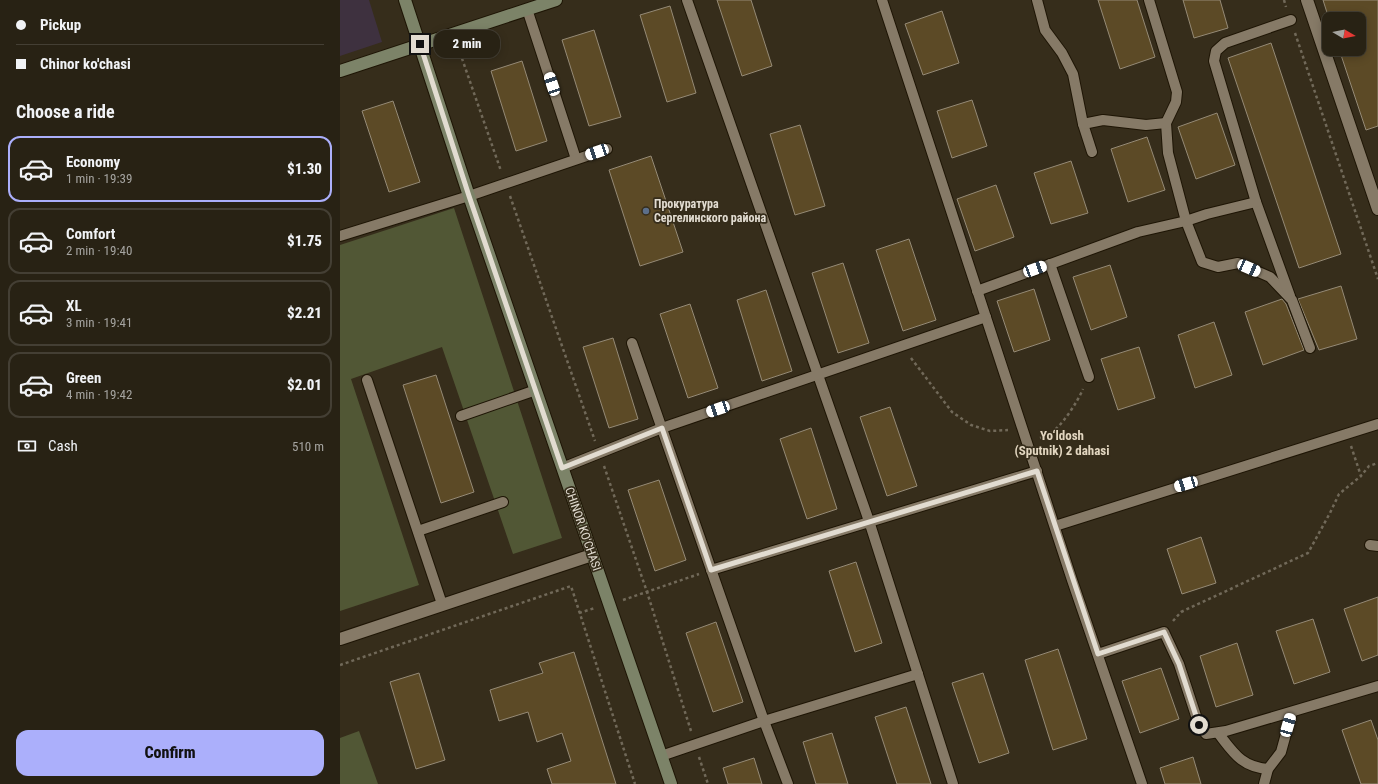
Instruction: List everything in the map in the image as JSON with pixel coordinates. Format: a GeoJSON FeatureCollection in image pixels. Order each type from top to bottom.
{"type":"FeatureCollection","features":[{"type":"Feature","properties":{"kind":"street","name":"CHINOR KO'CHASI"},"geometry":{"type":"LineString","coordinates":[[405,0],[469,196],[671,784]]}},
{"type":"Feature","properties":{"kind":"street"},"geometry":{"type":"LineString","coordinates":[[340,71],[556,0]]}},
{"type":"Feature","properties":{"kind":"street"},"geometry":{"type":"LineString","coordinates":[[1308,0],[1378,209]]}},
{"type":"Feature","properties":{"kind":"street"},"geometry":{"type":"LineString","coordinates":[[340,639],[592,555]]}},
{"type":"Feature","properties":{"kind":"lane"},"geometry":{"type":"LineString","coordinates":[[686,0],[869,521],[953,784]]}},
{"type":"Feature","properties":{"kind":"lane"},"geometry":{"type":"LineString","coordinates":[[882,0],[1027,443],[1142,784]]}},
{"type":"Feature","properties":{"kind":"lane"},"geometry":{"type":"LineString","coordinates":[[1037,0],[1045,30],[1062,53],[1073,74],[1083,124],[1092,152]]}},
{"type":"Feature","properties":{"kind":"lane"},"geometry":{"type":"LineString","coordinates":[[1149,0],[1177,92],[1176,102],[1166,123],[1168,153],[1186,221],[1202,262],[1218,267],[1238,263],[1270,277],[1292,300]]}},
{"type":"Feature","properties":{"kind":"lane"},"geometry":{"type":"LineString","coordinates":[[527,10],[576,160]]}},
{"type":"Feature","properties":{"kind":"lane"},"geometry":{"type":"LineString","coordinates":[[1291,20],[1225,43],[1216,51],[1214,61],[1256,202],[1310,348]]}},
{"type":"Feature","properties":{"kind":"lane"},"geometry":{"type":"LineString","coordinates":[[1083,124],[1103,120],[1146,125],[1166,123]]}},
{"type":"Feature","properties":{"kind":"lane"},"geometry":{"type":"LineString","coordinates":[[340,236],[469,196],[607,149]]}},
{"type":"Feature","properties":{"kind":"lane"},"geometry":{"type":"LineString","coordinates":[[977,290],[1138,232],[1256,202]]}},
{"type":"Feature","properties":{"kind":"lane"},"geometry":{"type":"LineString","coordinates":[[1050,264],[1089,377]]}},
{"type":"Feature","properties":{"kind":"lane"},"geometry":{"type":"LineString","coordinates":[[562,468],[662,428],[986,317]]}},
{"type":"Feature","properties":{"kind":"lane"},"geometry":{"type":"LineString","coordinates":[[632,343],[764,721],[788,784]]}},
{"type":"Feature","properties":{"kind":"lane"},"geometry":{"type":"LineString","coordinates":[[367,380],[442,604]]}},
{"type":"Feature","properties":{"kind":"lane"},"geometry":{"type":"LineString","coordinates":[[461,416],[536,390]]}},
{"type":"Feature","properties":{"kind":"lane"},"geometry":{"type":"LineString","coordinates":[[1055,526],[1378,424]]}},
{"type":"Feature","properties":{"kind":"lane"},"geometry":{"type":"LineString","coordinates":[[711,570],[1037,471]]}},
{"type":"Feature","properties":{"kind":"lane"},"geometry":{"type":"LineString","coordinates":[[418,531],[503,502]]}},
{"type":"Feature","properties":{"kind":"lane"},"geometry":{"type":"LineString","coordinates":[[1098,654],[1164,632],[1179,664],[1199,725],[1206,734],[1226,731],[1378,687]]}},
{"type":"Feature","properties":{"kind":"lane"},"geometry":{"type":"LineString","coordinates":[[661,756],[764,721],[918,674]]}},
{"type":"Feature","properties":{"kind":"lane"},"geometry":{"type":"LineString","coordinates":[[1264,784],[1268,769],[1281,752],[1292,712]]}},
{"type":"Feature","properties":{"kind":"lane"},"geometry":{"type":"LineString","coordinates":[[1218,733],[1239,759],[1258,768],[1268,769]]}},
{"type":"Feature","properties":{"kind":"path"},"geometry":{"type":"LineString","coordinates":[[1284,0],[1378,278]]}},
{"type":"Feature","properties":{"kind":"path"},"geometry":{"type":"LineString","coordinates":[[453,33],[647,592],[708,784]]}},
{"type":"Feature","properties":{"kind":"path"},"geometry":{"type":"LineString","coordinates":[[902,346],[952,412],[971,425],[990,431],[1023,429]]}},
{"type":"Feature","properties":{"kind":"path"},"geometry":{"type":"LineString","coordinates":[[1027,443],[1050,434],[1060,424],[1078,400],[1089,377]]}},
{"type":"Feature","properties":{"kind":"path"},"geometry":{"type":"LineString","coordinates":[[1347,434],[1361,476]]}},
{"type":"Feature","properties":{"kind":"path"},"geometry":{"type":"LineString","coordinates":[[1164,632],[1181,612],[1308,553],[1339,494],[1361,476],[1369,466],[1378,464]]}},
{"type":"Feature","properties":{"kind":"path"},"geometry":{"type":"LineString","coordinates":[[579,613],[711,570]]}},
{"type":"Feature","properties":{"kind":"path"},"geometry":{"type":"LineString","coordinates":[[340,666],[571,586],[635,784]]}},
{"type":"Feature","properties":{"kind":"shaded area"},"geometry":{"type":"Polygon","coordinates":[[[340,0],[369,0],[382,42],[340,56],[340,0]]]}},
{"type":"Feature","properties":{"kind":"green space"},"geometry":{"type":"Polygon","coordinates":[[[454,208],[562,538],[513,554],[442,347],[351,379],[419,585],[340,611],[340,245],[454,208]]]}},
{"type":"Feature","properties":{"kind":"green space"},"geometry":{"type":"Polygon","coordinates":[[[359,731],[378,784],[340,784],[340,738],[359,731]]]}},
{"type":"Feature","properties":{"kind":"building"},"geometry":{"type":"Polygon","coordinates":[[[717,0],[751,0],[772,66],[742,76],[717,0]]]}},
{"type":"Feature","properties":{"kind":"building"},"geometry":{"type":"Polygon","coordinates":[[[1098,0],[1137,0],[1155,57],[1120,69],[1098,0]]]}},
{"type":"Feature","properties":{"kind":"building"},"geometry":{"type":"Polygon","coordinates":[[[1183,0],[1220,0],[1228,28],[1194,38],[1183,0]]]}},
{"type":"Feature","properties":{"kind":"building"},"geometry":{"type":"Polygon","coordinates":[[[1323,0],[1378,0],[1378,126],[1366,130],[1341,56],[1366,56],[1366,12],[1327,12],[1323,0]]]}},
{"type":"Feature","properties":{"kind":"building"},"geometry":{"type":"Polygon","coordinates":[[[670,6],[696,93],[667,102],[640,15],[670,6]]]}},
{"type":"Feature","properties":{"kind":"building"},"geometry":{"type":"Polygon","coordinates":[[[942,11],[959,63],[923,75],[905,24],[942,11]]]}},
{"type":"Feature","properties":{"kind":"building"},"geometry":{"type":"Polygon","coordinates":[[[594,30],[621,117],[589,126],[562,40],[594,30]]]}},
{"type":"Feature","properties":{"kind":"building"},"geometry":{"type":"Polygon","coordinates":[[[1271,43],[1341,254],[1299,268],[1228,58],[1271,43]]]}},
{"type":"Feature","properties":{"kind":"building"},"geometry":{"type":"Polygon","coordinates":[[[522,61],[547,141],[516,151],[491,71],[522,61]]]}},
{"type":"Feature","properties":{"kind":"building"},"geometry":{"type":"Polygon","coordinates":[[[972,100],[987,146],[952,158],[937,111],[972,100]]]}},
{"type":"Feature","properties":{"kind":"building"},"geometry":{"type":"Polygon","coordinates":[[[393,101],[420,182],[389,192],[362,111],[393,101]]]}},
{"type":"Feature","properties":{"kind":"building"},"geometry":{"type":"Polygon","coordinates":[[[1217,113],[1235,165],[1196,179],[1178,127],[1217,113]]]}},
{"type":"Feature","properties":{"kind":"building"},"geometry":{"type":"Polygon","coordinates":[[[800,125],[825,206],[795,215],[770,134],[800,125]]]}},
{"type":"Feature","properties":{"kind":"building"},"geometry":{"type":"Polygon","coordinates":[[[1147,137],[1165,190],[1128,202],[1111,149],[1147,137]]]}},
{"type":"Feature","properties":{"kind":"building","name":"Прокуратура Сергелинского района"},"geometry":{"type":"Polygon","coordinates":[[[651,156],[683,252],[640,266],[609,170],[651,156]]]}},
{"type":"Feature","properties":{"kind":"building"},"geometry":{"type":"Polygon","coordinates":[[[1071,161],[1088,213],[1051,224],[1034,173],[1071,161]]]}},
{"type":"Feature","properties":{"kind":"building"},"geometry":{"type":"Polygon","coordinates":[[[996,185],[1014,237],[975,251],[957,199],[996,185]]]}},
{"type":"Feature","properties":{"kind":"building"},"geometry":{"type":"Polygon","coordinates":[[[909,239],[936,320],[903,331],[876,250],[909,239]]]}},
{"type":"Feature","properties":{"kind":"building"},"geometry":{"type":"Polygon","coordinates":[[[843,263],[869,343],[838,353],[812,273],[843,263]]]}},
{"type":"Feature","properties":{"kind":"building"},"geometry":{"type":"Polygon","coordinates":[[[1110,265],[1127,317],[1091,330],[1073,277],[1110,265]]]}},
{"type":"Feature","properties":{"kind":"building"},"geometry":{"type":"Polygon","coordinates":[[[1341,286],[1357,339],[1319,350],[1298,299],[1341,286]]]}},
{"type":"Feature","properties":{"kind":"building"},"geometry":{"type":"Polygon","coordinates":[[[1034,289],[1050,340],[1014,352],[997,301],[1034,289]]]}},
{"type":"Feature","properties":{"kind":"building"},"geometry":{"type":"Polygon","coordinates":[[[766,290],[792,371],[762,381],[737,300],[766,290]]]}},
{"type":"Feature","properties":{"kind":"building"},"geometry":{"type":"Polygon","coordinates":[[[1282,299],[1286,304],[1304,350],[1263,365],[1245,312],[1282,299]]]}},
{"type":"Feature","properties":{"kind":"building"},"geometry":{"type":"Polygon","coordinates":[[[690,304],[718,388],[688,398],[660,314],[690,304]]]}},
{"type":"Feature","properties":{"kind":"building"},"geometry":{"type":"Polygon","coordinates":[[[1214,322],[1232,375],[1195,388],[1178,335],[1214,322]]]}},
{"type":"Feature","properties":{"kind":"building"},"geometry":{"type":"Polygon","coordinates":[[[613,338],[638,419],[609,428],[583,347],[613,338]]]}},
{"type":"Feature","properties":{"kind":"building"},"geometry":{"type":"Polygon","coordinates":[[[1139,347],[1155,398],[1118,410],[1101,359],[1139,347]]]}},
{"type":"Feature","properties":{"kind":"building"},"geometry":{"type":"Polygon","coordinates":[[[436,375],[474,492],[441,503],[403,385],[436,375]]]}},
{"type":"Feature","properties":{"kind":"building"},"geometry":{"type":"Polygon","coordinates":[[[890,407],[917,486],[887,496],[860,417],[890,407]]]}},
{"type":"Feature","properties":{"kind":"building"},"geometry":{"type":"Polygon","coordinates":[[[811,428],[837,509],[807,519],[780,439],[811,428]]]}},
{"type":"Feature","properties":{"kind":"building"},"geometry":{"type":"Polygon","coordinates":[[[659,480],[686,560],[655,571],[628,490],[659,480]]]}},
{"type":"Feature","properties":{"kind":"building"},"geometry":{"type":"Polygon","coordinates":[[[1201,537],[1216,583],[1182,594],[1167,549],[1201,537]]]}},
{"type":"Feature","properties":{"kind":"building"},"geometry":{"type":"Polygon","coordinates":[[[856,562],[882,643],[855,652],[829,571],[856,562]]]}},
{"type":"Feature","properties":{"kind":"building"},"geometry":{"type":"Polygon","coordinates":[[[1378,597],[1378,655],[1362,661],[1344,609],[1378,597]]]}},
{"type":"Feature","properties":{"kind":"building"},"geometry":{"type":"Polygon","coordinates":[[[1313,619],[1330,672],[1294,684],[1276,631],[1313,619]]]}},
{"type":"Feature","properties":{"kind":"building"},"geometry":{"type":"Polygon","coordinates":[[[716,622],[743,702],[713,712],[686,633],[716,622]]]}},
{"type":"Feature","properties":{"kind":"building"},"geometry":{"type":"Polygon","coordinates":[[[1237,643],[1253,695],[1216,707],[1200,656],[1237,643]]]}},
{"type":"Feature","properties":{"kind":"building"},"geometry":{"type":"Polygon","coordinates":[[[1058,649],[1087,739],[1053,750],[1025,660],[1058,649]]]}},
{"type":"Feature","properties":{"kind":"building"},"geometry":{"type":"Polygon","coordinates":[[[574,652],[616,784],[552,784],[547,769],[571,761],[562,733],[537,742],[528,712],[499,721],[490,690],[543,673],[539,663],[574,652]]]}},
{"type":"Feature","properties":{"kind":"building"},"geometry":{"type":"Polygon","coordinates":[[[1161,668],[1179,719],[1140,733],[1122,681],[1161,668]]]}},
{"type":"Feature","properties":{"kind":"building"},"geometry":{"type":"Polygon","coordinates":[[[419,673],[445,760],[416,769],[390,682],[419,673]]]}},
{"type":"Feature","properties":{"kind":"building"},"geometry":{"type":"Polygon","coordinates":[[[983,673],[1009,753],[979,763],[952,683],[983,673]]]}},
{"type":"Feature","properties":{"kind":"building"},"geometry":{"type":"Polygon","coordinates":[[[906,707],[931,784],[897,784],[875,717],[906,707]]]}},
{"type":"Feature","properties":{"kind":"building"},"geometry":{"type":"Polygon","coordinates":[[[1371,720],[1378,740],[1378,784],[1361,784],[1342,730],[1371,720]]]}},
{"type":"Feature","properties":{"kind":"building"},"geometry":{"type":"Polygon","coordinates":[[[832,733],[848,784],[816,784],[803,742],[832,733]]]}},
{"type":"Feature","properties":{"kind":"building"},"geometry":{"type":"Polygon","coordinates":[[[1193,757],[1201,784],[1165,784],[1160,768],[1193,757]]]}},
{"type":"Feature","properties":{"kind":"building"},"geometry":{"type":"Polygon","coordinates":[[[754,758],[762,784],[728,784],[723,768],[754,758]]]}},
{"type":"Feature","properties":{"kind":"place","name":"Прокуратура Сергелинского района"},"geometry":{"type":"Point","coordinates":[646,211]}},
{"type":"Feature","properties":{"kind":"district","name":"Yo‘ldosh (Sputnik) 2 dahasi"},"geometry":{"type":"Point","coordinates":[1062,442]}},
{"type":"Feature","properties":{"kind":"route"},"geometry":{"type":"LineString","coordinates":[[420,44],[469,196],[562,468],[662,428],[711,570],[1037,471],[1072,580],[1098,654],[1164,632],[1179,664],[1199,725]]}}]}
